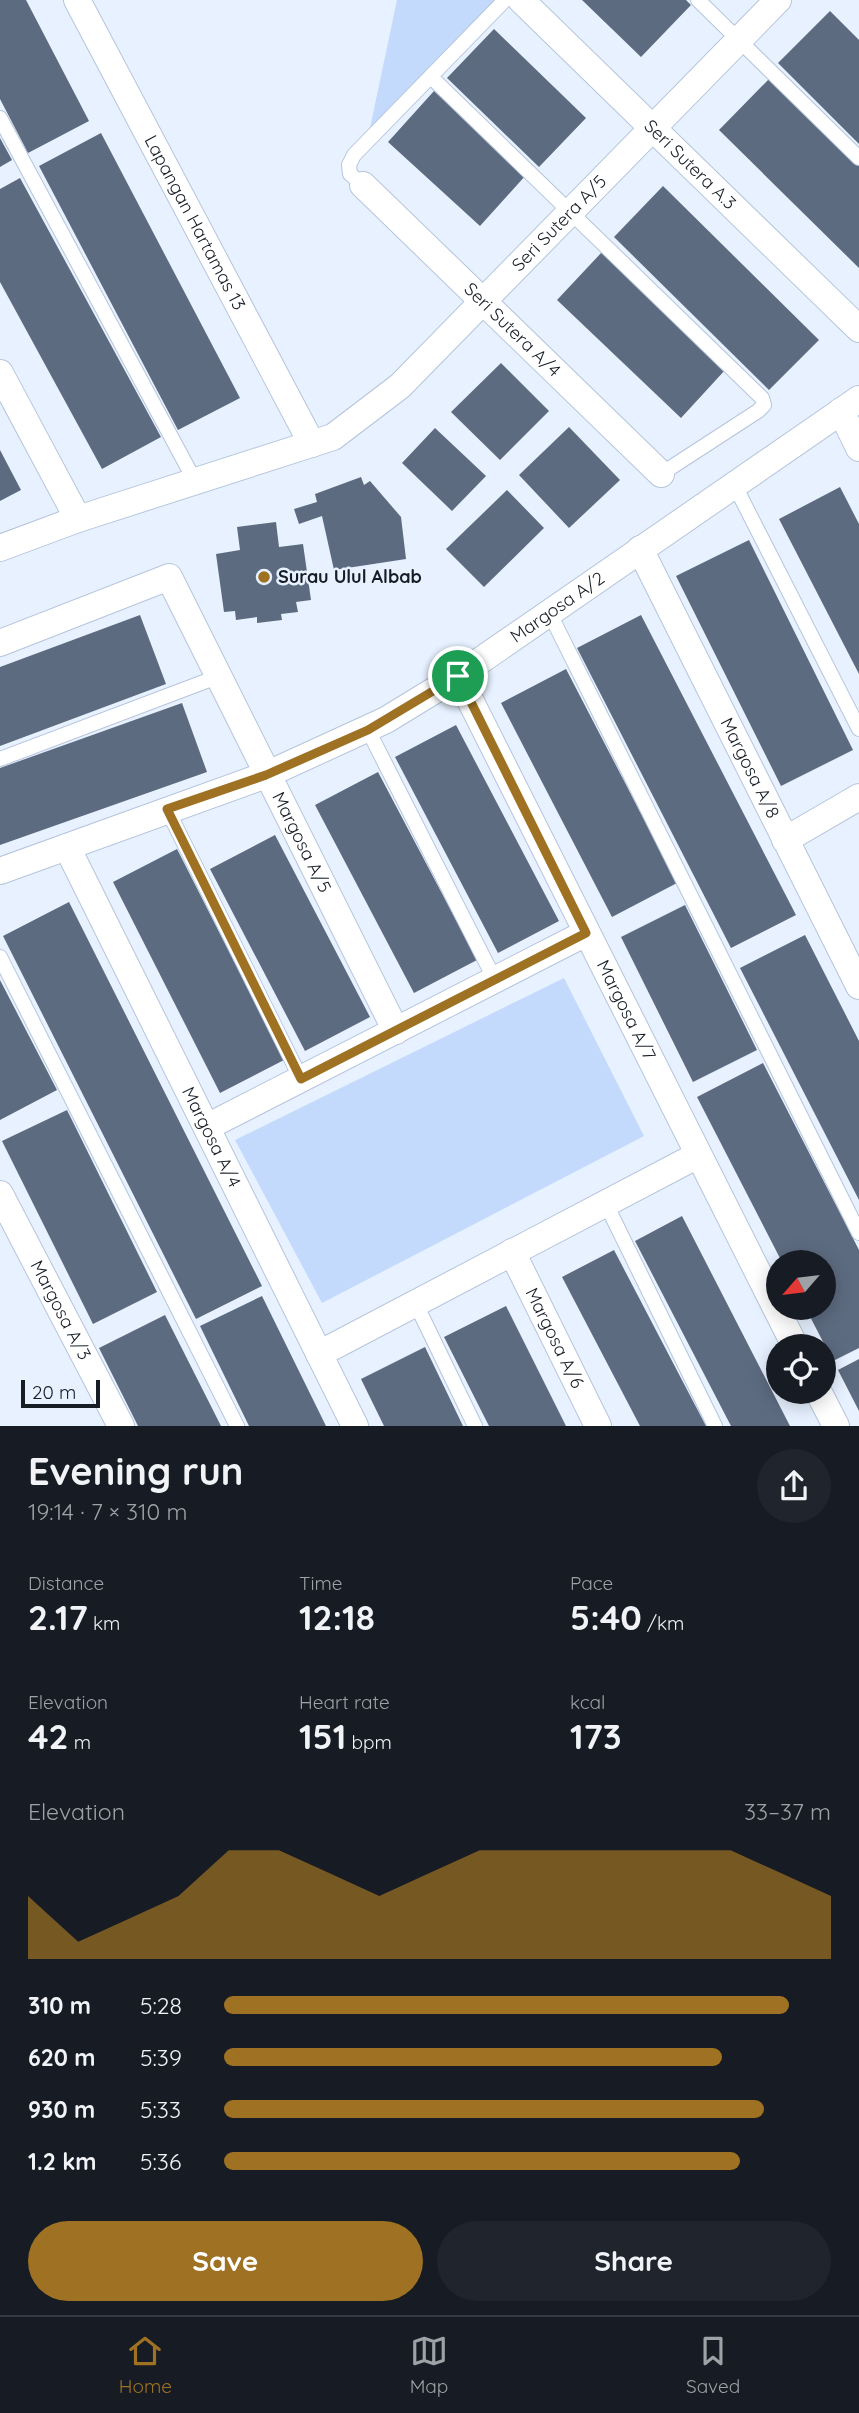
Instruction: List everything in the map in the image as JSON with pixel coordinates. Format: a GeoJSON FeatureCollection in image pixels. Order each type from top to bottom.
{"type":"FeatureCollection","features":[{"type":"Feature","properties":{"kind":"street","name":"Lapangan Hartamas 13"},"geometry":{"type":"LineString","coordinates":[[77,0],[322,441]]}},
{"type":"Feature","properties":{"kind":"street","name":"Seri Sutera A.3"},"geometry":{"type":"LineString","coordinates":[[520,0],[859,329]]}},
{"type":"Feature","properties":{"kind":"street","name":"Seri Sutera A/5"},"geometry":{"type":"LineString","coordinates":[[0,548],[78,519],[322,441],[400,386],[778,0]]}},
{"type":"Feature","properties":{"kind":"street","name":"Seri Sutera A/4"},"geometry":{"type":"LineString","coordinates":[[363,185],[661,474]]}},
{"type":"Feature","properties":{"kind":"street"},"geometry":{"type":"LineString","coordinates":[[0,373],[78,519]]}},
{"type":"Feature","properties":{"kind":"street"},"geometry":{"type":"LineString","coordinates":[[850,405],[859,448]]}},
{"type":"Feature","properties":{"kind":"street","name":"Margosa A/2"},"geometry":{"type":"LineString","coordinates":[[0,871],[266,775],[368,730],[458,676],[850,405]]}},
{"type":"Feature","properties":{"kind":"street","name":"Margosa A/8"},"geometry":{"type":"LineString","coordinates":[[640,549],[859,986]]}},
{"type":"Feature","properties":{"kind":"street","name":"Margosa A/5"},"geometry":{"type":"LineString","coordinates":[[0,643],[169,577],[396,1031]]}},
{"type":"Feature","properties":{"kind":"street","name":"Margosa A/7"},"geometry":{"type":"LineString","coordinates":[[458,676],[789,1334]]}},
{"type":"Feature","properties":{"kind":"street"},"geometry":{"type":"LineString","coordinates":[[785,840],[859,797]]}},
{"type":"Feature","properties":{"kind":"street","name":"Margosa A/4"},"geometry":{"type":"LineString","coordinates":[[67,847],[355,1426]]}},
{"type":"Feature","properties":{"kind":"street"},"geometry":{"type":"LineString","coordinates":[[207,1127],[586,933]]}},
{"type":"Feature","properties":{"kind":"street"},"geometry":{"type":"LineString","coordinates":[[319,1354],[698,1155]]}},
{"type":"Feature","properties":{"kind":"street","name":"Margosa A/3"},"geometry":{"type":"LineString","coordinates":[[0,1194],[121,1426]]}},
{"type":"Feature","properties":{"kind":"street","name":"Margosa A/6"},"geometry":{"type":"LineString","coordinates":[[512,1252],[598,1426]]}},
{"type":"Feature","properties":{"kind":"street"},"geometry":{"type":"LineString","coordinates":[[825,1404],[836,1426]]}},
{"type":"Feature","properties":{"kind":"lane"},"geometry":{"type":"LineString","coordinates":[[363,185],[350,174],[349,165],[355,155],[505,0]]}},
{"type":"Feature","properties":{"kind":"lane"},"geometry":{"type":"LineString","coordinates":[[698,0],[859,158]]}},
{"type":"Feature","properties":{"kind":"lane"},"geometry":{"type":"LineString","coordinates":[[431,77],[762,398],[764,405],[750,417],[661,474]]}},
{"type":"Feature","properties":{"kind":"lane"},"geometry":{"type":"LineString","coordinates":[[0,118],[196,483]]}},
{"type":"Feature","properties":{"kind":"lane"},"geometry":{"type":"LineString","coordinates":[[734,484],[859,729]]}},
{"type":"Feature","properties":{"kind":"lane"},"geometry":{"type":"LineString","coordinates":[[549,612],[859,1233]]}},
{"type":"Feature","properties":{"kind":"lane"},"geometry":{"type":"LineString","coordinates":[[0,759],[217,677]]}},
{"type":"Feature","properties":{"kind":"lane"},"geometry":{"type":"LineString","coordinates":[[368,730],[495,980]]}},
{"type":"Feature","properties":{"kind":"lane"},"geometry":{"type":"LineString","coordinates":[[167,809],[301,1079]]}},
{"type":"Feature","properties":{"kind":"lane"},"geometry":{"type":"LineString","coordinates":[[0,957],[237,1426]]}},
{"type":"Feature","properties":{"kind":"lane"},"geometry":{"type":"LineString","coordinates":[[606,1204],[715,1426]]}},
{"type":"Feature","properties":{"kind":"lane"},"geometry":{"type":"LineString","coordinates":[[415,1302],[475,1426]]}},
{"type":"Feature","properties":{"kind":"shaded area"},"geometry":{"type":"Polygon","coordinates":[[[397,0],[498,0],[370,128],[397,0]]]}},
{"type":"Feature","properties":{"kind":"shaded area"},"geometry":{"type":"Polygon","coordinates":[[[564,978],[644,1136],[322,1303],[235,1140],[564,978]]]}},
{"type":"Feature","properties":{"kind":"building"},"geometry":{"type":"Polygon","coordinates":[[[0,0],[26,0],[89,121],[28,153],[0,99],[0,0]]]}},
{"type":"Feature","properties":{"kind":"building"},"geometry":{"type":"Polygon","coordinates":[[[582,0],[686,0],[691,5],[641,57],[582,0]]]}},
{"type":"Feature","properties":{"kind":"building"},"geometry":{"type":"Polygon","coordinates":[[[830,11],[859,40],[859,144],[778,63],[830,11]]]}},
{"type":"Feature","properties":{"kind":"building"},"geometry":{"type":"Polygon","coordinates":[[[494,29],[586,118],[539,167],[447,78],[494,29]]]}},
{"type":"Feature","properties":{"kind":"building"},"geometry":{"type":"Polygon","coordinates":[[[770,78],[859,166],[859,268],[719,130],[770,78]]]}},
{"type":"Feature","properties":{"kind":"building"},"geometry":{"type":"Polygon","coordinates":[[[434,91],[526,175],[480,226],[388,142],[434,91]]]}},
{"type":"Feature","properties":{"kind":"building"},"geometry":{"type":"Polygon","coordinates":[[[101,133],[240,398],[178,430],[39,166],[101,133]]]}},
{"type":"Feature","properties":{"kind":"building"},"geometry":{"type":"Polygon","coordinates":[[[0,138],[12,160],[0,167],[0,138]]]}},
{"type":"Feature","properties":{"kind":"building"},"geometry":{"type":"Polygon","coordinates":[[[20,178],[161,437],[102,469],[0,282],[0,189],[20,178]]]}},
{"type":"Feature","properties":{"kind":"building"},"geometry":{"type":"Polygon","coordinates":[[[663,186],[819,340],[769,390],[614,237],[663,186]]]}},
{"type":"Feature","properties":{"kind":"building"},"geometry":{"type":"Polygon","coordinates":[[[602,252],[726,369],[681,418],[557,300],[602,252]]]}},
{"type":"Feature","properties":{"kind":"building"},"geometry":{"type":"Polygon","coordinates":[[[501,363],[549,411],[500,460],[451,412],[501,363]]]}},
{"type":"Feature","properties":{"kind":"building"},"geometry":{"type":"Polygon","coordinates":[[[569,427],[620,480],[569,528],[519,475],[569,427]]]}},
{"type":"Feature","properties":{"kind":"building"},"geometry":{"type":"Polygon","coordinates":[[[435,428],[486,476],[452,511],[402,463],[435,428]]]}},
{"type":"Feature","properties":{"kind":"building"},"geometry":{"type":"Polygon","coordinates":[[[0,450],[21,490],[0,501],[0,450]]]}},
{"type":"Feature","properties":{"kind":"building"},"geometry":{"type":"Polygon","coordinates":[[[361,477],[364,485],[370,481],[401,517],[406,559],[334,570],[322,516],[299,524],[294,509],[317,502],[315,494],[361,477]]]}},
{"type":"Feature","properties":{"kind":"building"},"geometry":{"type":"Polygon","coordinates":[[[840,487],[859,524],[859,674],[779,519],[840,487]]]}},
{"type":"Feature","properties":{"kind":"building"},"geometry":{"type":"Polygon","coordinates":[[[507,490],[544,528],[484,587],[446,549],[507,490]]]}},
{"type":"Feature","properties":{"kind":"building","name":"Surau Ulul Albab"},"geometry":{"type":"Polygon","coordinates":[[[276,522],[279,547],[303,544],[311,600],[296,602],[298,612],[281,614],[282,620],[257,623],[257,617],[236,620],[235,611],[224,612],[216,554],[240,550],[237,527],[276,522]]]}},
{"type":"Feature","properties":{"kind":"building"},"geometry":{"type":"Polygon","coordinates":[[[749,540],[853,750],[781,786],[676,576],[749,540]]]}},
{"type":"Feature","properties":{"kind":"building"},"geometry":{"type":"Polygon","coordinates":[[[140,615],[166,684],[0,746],[0,667],[140,615]]]}},
{"type":"Feature","properties":{"kind":"building"},"geometry":{"type":"Polygon","coordinates":[[[641,615],[796,915],[731,948],[577,648],[641,615]]]}},
{"type":"Feature","properties":{"kind":"building"},"geometry":{"type":"Polygon","coordinates":[[[566,669],[677,883],[612,917],[501,703],[566,669]]]}},
{"type":"Feature","properties":{"kind":"building"},"geometry":{"type":"Polygon","coordinates":[[[182,703],[207,772],[0,845],[0,768],[182,703]]]}},
{"type":"Feature","properties":{"kind":"building"},"geometry":{"type":"Polygon","coordinates":[[[456,725],[559,921],[498,953],[395,757],[456,725]]]}},
{"type":"Feature","properties":{"kind":"building"},"geometry":{"type":"Polygon","coordinates":[[[378,772],[477,960],[414,993],[315,805],[378,772]]]}},
{"type":"Feature","properties":{"kind":"building"},"geometry":{"type":"Polygon","coordinates":[[[275,835],[370,1017],[305,1051],[210,869],[275,835]]]}},
{"type":"Feature","properties":{"kind":"building"},"geometry":{"type":"Polygon","coordinates":[[[177,849],[284,1060],[220,1093],[113,882],[177,849]]]}},
{"type":"Feature","properties":{"kind":"building"},"geometry":{"type":"Polygon","coordinates":[[[69,902],[262,1286],[196,1319],[3,936],[69,902]]]}},
{"type":"Feature","properties":{"kind":"building"},"geometry":{"type":"Polygon","coordinates":[[[685,905],[757,1050],[693,1082],[621,937],[685,905]]]}},
{"type":"Feature","properties":{"kind":"building"},"geometry":{"type":"Polygon","coordinates":[[[805,935],[859,1041],[859,1200],[740,968],[805,935]]]}},
{"type":"Feature","properties":{"kind":"building"},"geometry":{"type":"Polygon","coordinates":[[[0,980],[57,1090],[0,1120],[0,980]]]}},
{"type":"Feature","properties":{"kind":"building"},"geometry":{"type":"Polygon","coordinates":[[[763,1063],[859,1250],[859,1348],[836,1360],[836,1334],[819,1334],[812,1320],[836,1320],[836,1250],[776,1250],[697,1097],[763,1063]]]}},
{"type":"Feature","properties":{"kind":"building"},"geometry":{"type":"Polygon","coordinates":[[[67,1110],[157,1292],[93,1324],[2,1141],[67,1110]]]}},
{"type":"Feature","properties":{"kind":"building"},"geometry":{"type":"Polygon","coordinates":[[[682,1216],[766,1379],[766,1404],[779,1404],[790,1426],[731,1426],[635,1241],[682,1216]]]}},
{"type":"Feature","properties":{"kind":"building"},"geometry":{"type":"Polygon","coordinates":[[[614,1250],[706,1426],[640,1426],[562,1277],[614,1250]]]}},
{"type":"Feature","properties":{"kind":"building"},"geometry":{"type":"Polygon","coordinates":[[[262,1296],[326,1426],[249,1426],[200,1326],[262,1296]]]}},
{"type":"Feature","properties":{"kind":"building"},"geometry":{"type":"Polygon","coordinates":[[[506,1306],[566,1426],[489,1426],[444,1337],[506,1306]]]}},
{"type":"Feature","properties":{"kind":"building"},"geometry":{"type":"Polygon","coordinates":[[[165,1315],[221,1426],[138,1426],[99,1348],[165,1315]]]}},
{"type":"Feature","properties":{"kind":"building"},"geometry":{"type":"Polygon","coordinates":[[[425,1347],[463,1426],[384,1426],[361,1379],[425,1347]]]}},
{"type":"Feature","properties":{"kind":"building"},"geometry":{"type":"Polygon","coordinates":[[[859,1359],[859,1411],[838,1370],[859,1359]]]}},
{"type":"Feature","properties":{"kind":"place","name":"Surau Ulul Albab"},"geometry":{"type":"Point","coordinates":[264,577]}},
{"type":"Feature","properties":{"kind":"route"},"geometry":{"type":"LineString","coordinates":[[458,676],[586,933],[301,1079],[167,809],[266,775],[368,730],[458,676]]}}]}
